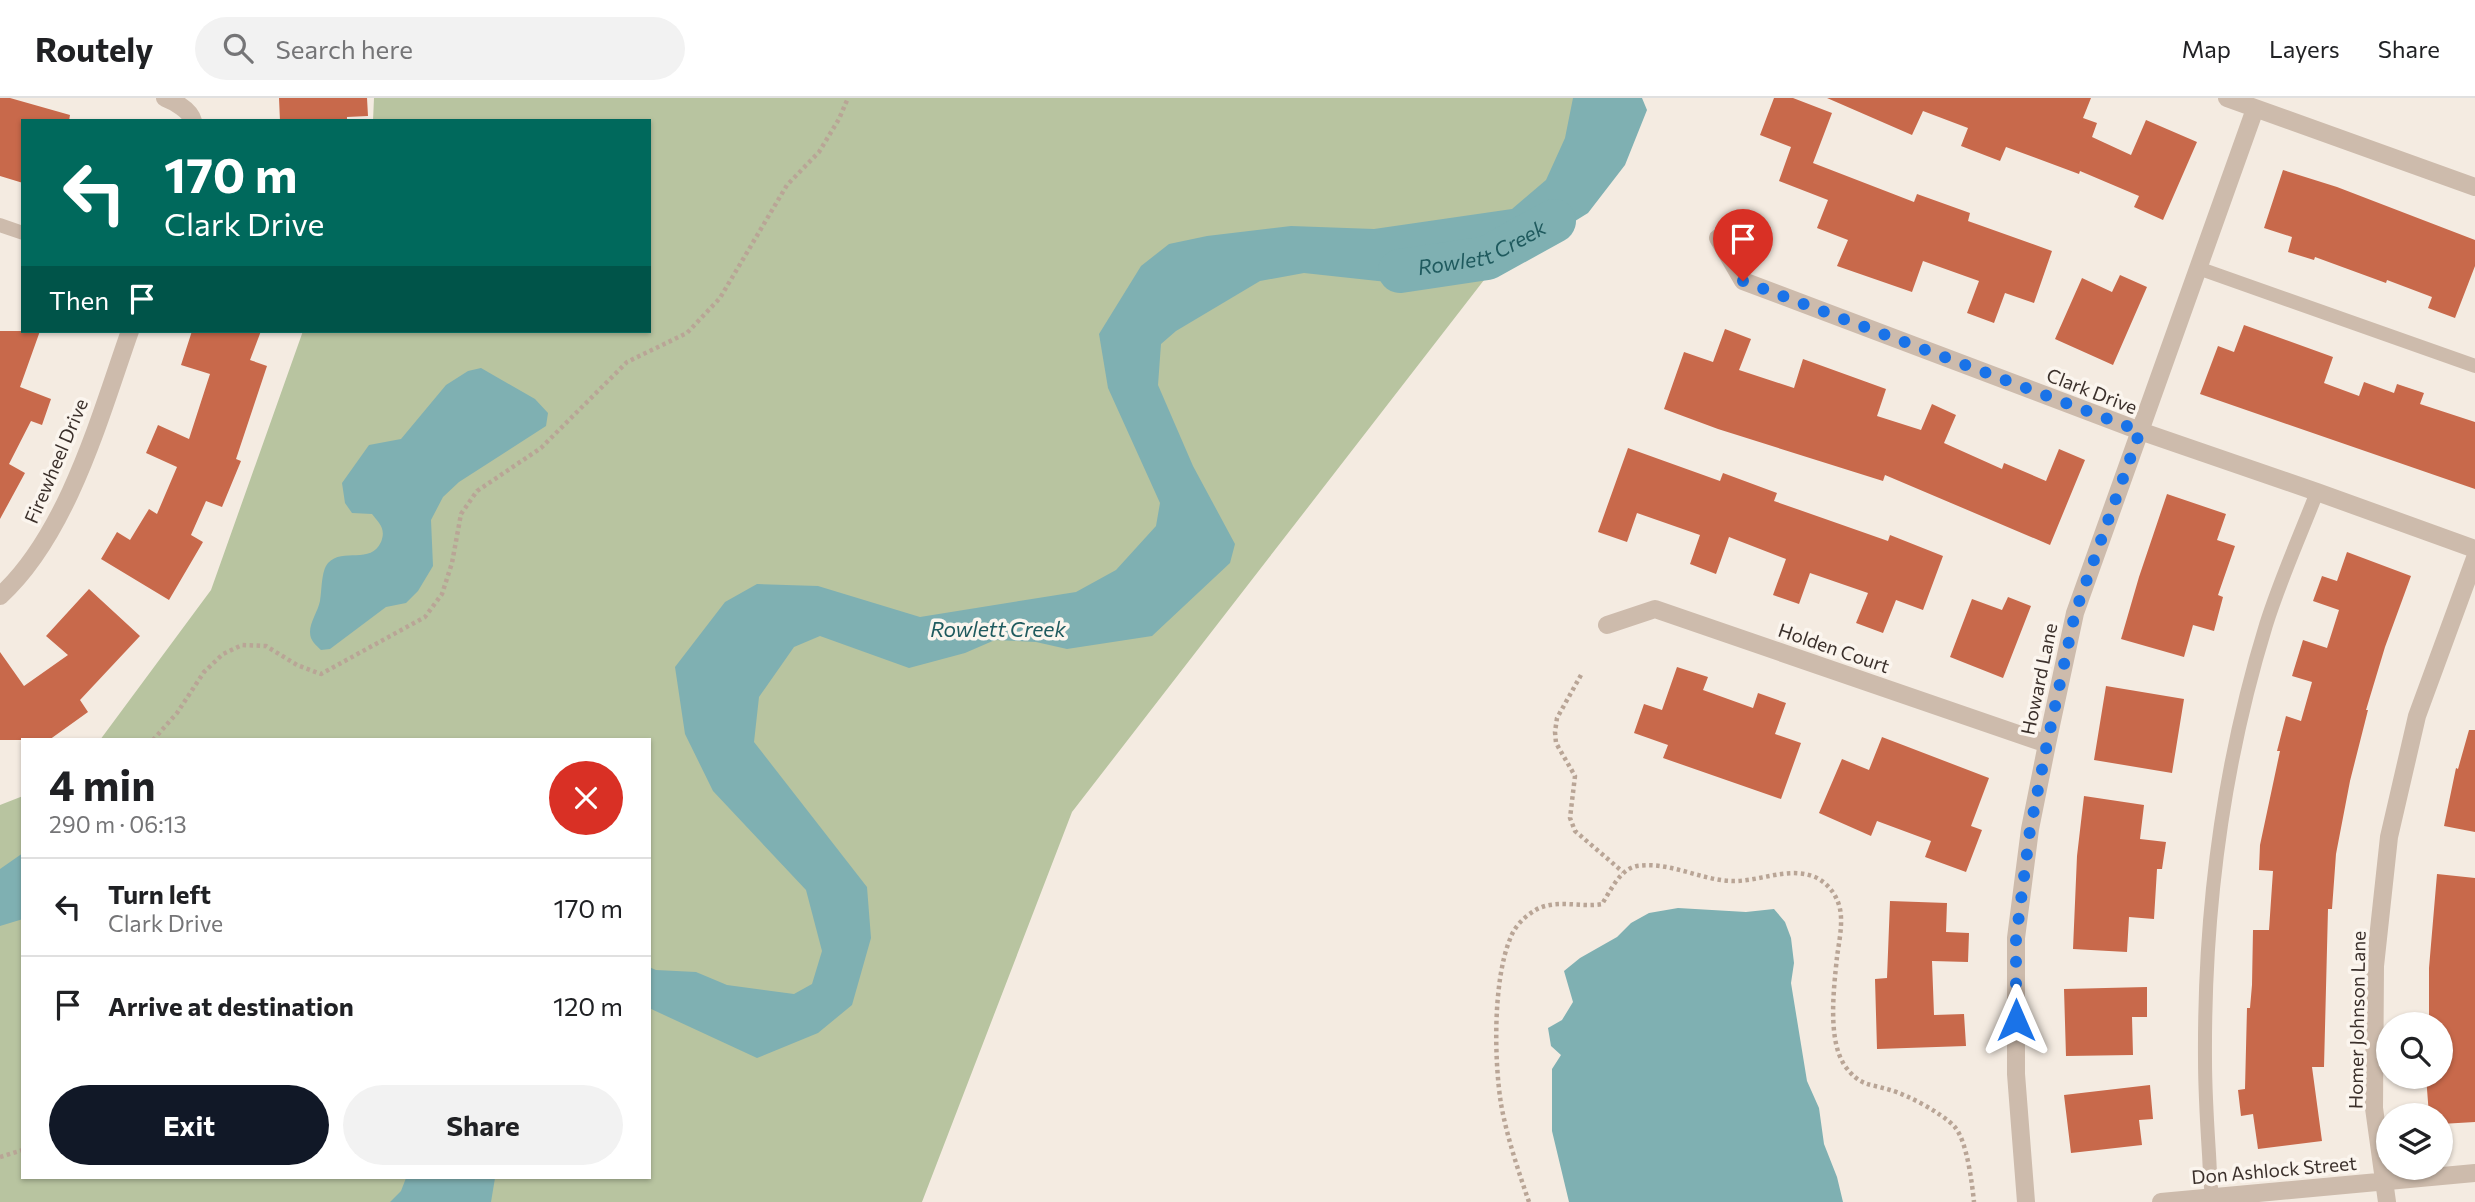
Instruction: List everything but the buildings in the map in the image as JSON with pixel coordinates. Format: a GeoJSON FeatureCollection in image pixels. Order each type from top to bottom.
{"type":"FeatureCollection","features":[{"type":"Feature","properties":{"kind":"street"},"geometry":{"type":"LineString","coordinates":[[2227,98],[2475,187]]}},
{"type":"Feature","properties":{"kind":"street"},"geometry":{"type":"LineString","coordinates":[[169,99],[193,119]]}},
{"type":"Feature","properties":{"kind":"street","name":"Howard Lane"},"geometry":{"type":"LineString","coordinates":[[2026,1202],[2016,1074],[2016,939],[2030,830],[2047,744],[2075,613],[2255,109]]}},
{"type":"Feature","properties":{"kind":"street","name":"Clark Drive"},"geometry":{"type":"LineString","coordinates":[[1718,238],[1743,281],[2140,431],[2475,549]]}},
{"type":"Feature","properties":{"kind":"street","name":"Firewheel Drive"},"geometry":{"type":"LineString","coordinates":[[0,596],[27,567],[48,536],[63,506],[96,426],[129,333]]}},
{"type":"Feature","properties":{"kind":"street","name":"Homer Johnson Lane"},"geometry":{"type":"LineString","coordinates":[[2387,1202],[2374,1108],[2375,966],[2389,837],[2417,716],[2475,558]]}},
{"type":"Feature","properties":{"kind":"street","name":"Holden Court"},"geometry":{"type":"LineString","coordinates":[[1607,625],[1655,609],[2047,744]]}},
{"type":"Feature","properties":{"kind":"street","name":"Don Ashlock Street"},"geometry":{"type":"LineString","coordinates":[[2161,1202],[2475,1173]]}},
{"type":"Feature","properties":{"kind":"lane"},"geometry":{"type":"LineString","coordinates":[[0,225],[21,232]]}},
{"type":"Feature","properties":{"kind":"lane"},"geometry":{"type":"LineString","coordinates":[[2198,268],[2475,366]]}},
{"type":"Feature","properties":{"kind":"lane"},"geometry":{"type":"LineString","coordinates":[[2212,1199],[2206,1096],[2205,1012],[2210,918],[2220,836],[2248,689],[2267,622],[2317,492]]}},
{"type":"Feature","properties":{"kind":"path"},"geometry":{"type":"LineString","coordinates":[[155,738],[177,713],[204,672],[223,654],[242,645],[266,646],[297,665],[321,674],[425,617],[442,594],[452,563],[461,514],[477,491],[541,448],[627,362],[687,333],[720,298],[787,186],[818,152],[839,119],[848,98]]}},
{"type":"Feature","properties":{"kind":"path"},"geometry":{"type":"LineString","coordinates":[[1581,675],[1557,718],[1555,732],[1556,743],[1575,776],[1570,818],[1575,831],[1623,872]]}},
{"type":"Feature","properties":{"kind":"path"},"geometry":{"type":"LineString","coordinates":[[1529,1202],[1515,1163],[1500,1089],[1496,1035],[1501,971],[1510,937],[1523,919],[1538,908],[1560,904],[1602,904],[1623,872],[1636,866],[1656,867],[1731,881],[1795,872],[1815,877],[1830,887],[1840,909],[1834,1012],[1835,1039],[1844,1063],[1859,1082],[1893,1091],[1925,1106],[1955,1127],[1963,1143],[1974,1202]]}},
{"type":"Feature","properties":{"kind":"path"},"geometry":{"type":"LineString","coordinates":[[0,1157],[21,1151]]}},
{"type":"Feature","properties":{"kind":"green space"},"geometry":{"type":"Polygon","coordinates":[[[374,98],[1625,98],[1072,812],[922,1202],[0,1202],[0,805],[21,797],[21,1179],[651,1179],[651,738],[101,738],[211,590],[302,333],[651,333],[651,119],[373,119],[374,98]]]}},
{"type":"Feature","properties":{"kind":"water"},"geometry":{"type":"Polygon","coordinates":[[[1573,98],[1642,98],[1647,110],[1625,165],[1588,213],[1546,239],[1387,282],[1304,273],[1260,281],[1176,331],[1161,344],[1158,385],[1193,466],[1235,544],[1230,563],[1152,636],[1067,649],[1036,642],[995,640],[965,653],[909,668],[820,636],[794,647],[759,697],[754,742],[867,887],[871,938],[852,1005],[818,1033],[757,1058],[651,1009],[651,968],[696,972],[727,985],[794,994],[812,984],[822,951],[806,890],[713,791],[685,734],[675,667],[725,602],[757,584],[818,586],[920,617],[1076,592],[1116,570],[1156,526],[1160,503],[1108,388],[1099,334],[1141,266],[1169,244],[1207,236],[1291,226],[1374,229],[1512,209],[1546,180],[1565,138],[1573,98]]]}},
{"type":"Feature","properties":{"kind":"water"},"geometry":{"type":"Polygon","coordinates":[[[481,368],[535,399],[548,413],[546,426],[459,482],[443,497],[431,520],[433,566],[418,591],[406,603],[386,607],[330,649],[321,650],[312,640],[310,632],[328,563],[341,556],[371,553],[381,542],[383,534],[372,514],[352,513],[345,503],[342,483],[369,445],[401,439],[446,385],[468,371],[481,368]]]}},
{"type":"Feature","properties":{"kind":"water"},"geometry":{"type":"Polygon","coordinates":[[[21,854],[21,920],[0,926],[0,869],[21,854]]]}},
{"type":"Feature","properties":{"kind":"water"},"geometry":{"type":"Polygon","coordinates":[[[1678,908],[1746,912],[1774,909],[1785,922],[1791,938],[1794,963],[1791,983],[1807,1081],[1819,1108],[1824,1144],[1843,1202],[1569,1202],[1552,1131],[1552,1069],[1561,1055],[1551,1046],[1548,1028],[1562,1020],[1573,1002],[1564,971],[1649,913],[1678,908]]]}},
{"type":"Feature","properties":{"kind":"water"},"geometry":{"type":"Polygon","coordinates":[[[406,1179],[495,1179],[491,1202],[390,1202],[401,1191],[406,1179]]]}},
{"type":"Feature","properties":{"kind":"waterway","name":"Rowlett Creek"},"geometry":{"type":"LineString","coordinates":[[1400,271],[1487,258],[1554,221]]}},
{"type":"Feature","properties":{"kind":"route"},"geometry":{"type":"LineString","coordinates":[[1743,281],[2140,431],[2075,613],[2047,744],[2030,830],[2016,939],[2016,1020]]}}]}
